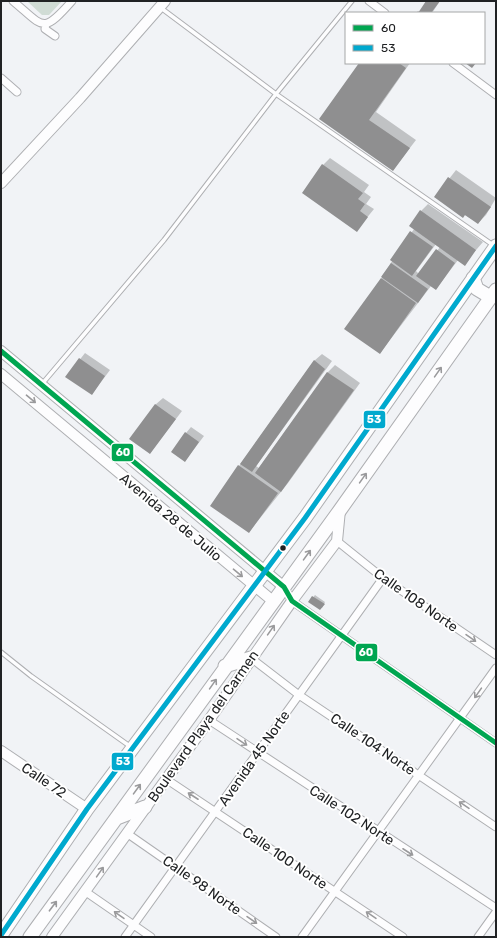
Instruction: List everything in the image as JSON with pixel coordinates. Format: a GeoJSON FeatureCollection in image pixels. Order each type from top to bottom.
{"type":"FeatureCollection","features":[{"type":"Feature","properties":{"kind":"highway"},"geometry":{"type":"LineString","coordinates":[[1,935],[87,809],[263,571],[305,518],[496,246]]}},
{"type":"Feature","properties":{"kind":"highway"},"geometry":{"type":"LineString","coordinates":[[473,278],[477,289],[482,293],[494,292]]}},
{"type":"Feature","properties":{"kind":"highway"},"geometry":{"type":"LineString","coordinates":[[30,937],[225,666],[274,602],[494,292]]}},
{"type":"Feature","properties":{"kind":"highway"},"geometry":{"type":"LineString","coordinates":[[225,666],[251,658]]}},
{"type":"Feature","properties":{"kind":"highway"},"geometry":{"type":"LineString","coordinates":[[117,818],[145,807]]}},
{"type":"Feature","properties":{"kind":"main road"},"geometry":{"type":"LineString","coordinates":[[1,183],[80,98],[162,4]]}},
{"type":"Feature","properties":{"kind":"main road","name":"Avenida 28 de Julio"},"geometry":{"type":"LineString","coordinates":[[1,351],[284,587]]}},
{"type":"Feature","properties":{"kind":"main road","name":"Avenida 28 de Julio"},"geometry":{"type":"LineString","coordinates":[[1,374],[274,602]]}},
{"type":"Feature","properties":{"kind":"main road"},"geometry":{"type":"LineString","coordinates":[[337,541],[340,510]]}},
{"type":"Feature","properties":{"kind":"main road","name":"Boulevard Playa del Carmen"},"geometry":{"type":"LineString","coordinates":[[52,937],[128,834],[145,807],[209,720],[251,658],[337,541]]}},
{"type":"Feature","properties":{"kind":"main road","name":"Calle 72"},"geometry":{"type":"LineString","coordinates":[[1,751],[87,809]]}},
{"type":"Feature","properties":{"kind":"street"},"geometry":{"type":"LineString","coordinates":[[13,1],[36,22],[46,24],[54,21],[72,1]]}},
{"type":"Feature","properties":{"kind":"street"},"geometry":{"type":"LineString","coordinates":[[369,1],[384,12]]}},
{"type":"Feature","properties":{"kind":"street"},"geometry":{"type":"LineString","coordinates":[[46,24],[45,29],[55,36]]}},
{"type":"Feature","properties":{"kind":"street"},"geometry":{"type":"LineString","coordinates":[[454,64],[496,95]]}},
{"type":"Feature","properties":{"kind":"street"},"geometry":{"type":"LineString","coordinates":[[1,78],[18,92]]}},
{"type":"Feature","properties":{"kind":"street","name":"Calle 108 Norte"},"geometry":{"type":"LineString","coordinates":[[337,541],[383,578],[496,656]]}},
{"type":"Feature","properties":{"kind":"street","name":"Avenida 45 Norte"},"geometry":{"type":"LineString","coordinates":[[125,937],[383,578]]}},
{"type":"Feature","properties":{"kind":"street"},"geometry":{"type":"LineString","coordinates":[[284,587],[292,602],[496,743]]}},
{"type":"Feature","properties":{"kind":"street"},"geometry":{"type":"LineString","coordinates":[[274,602],[292,602]]}},
{"type":"Feature","properties":{"kind":"street","name":"Calle 104 Norte"},"geometry":{"type":"LineString","coordinates":[[251,658],[299,695],[496,827]]}},
{"type":"Feature","properties":{"kind":"street"},"geometry":{"type":"LineString","coordinates":[[302,937],[496,668]]}},
{"type":"Feature","properties":{"kind":"street","name":"Calle 102 Norte"},"geometry":{"type":"LineString","coordinates":[[209,720],[496,910]]}},
{"type":"Feature","properties":{"kind":"street","name":"Calle 100 Norte"},"geometry":{"type":"LineString","coordinates":[[166,779],[403,937]]}},
{"type":"Feature","properties":{"kind":"street","name":"Calle 98 Norte"},"geometry":{"type":"LineString","coordinates":[[128,834],[276,937]]}},
{"type":"Feature","properties":{"kind":"street"},"geometry":{"type":"LineString","coordinates":[[86,892],[151,937]]}},
{"type":"Feature","properties":{"kind":"street"},"geometry":{"type":"LineString","coordinates":[[478,937],[496,910]]}},
{"type":"Feature","properties":{"kind":"lane"},"geometry":{"type":"LineString","coordinates":[[42,385],[164,240],[276,94],[352,1]]}},
{"type":"Feature","properties":{"kind":"lane"},"geometry":{"type":"LineString","coordinates":[[162,4],[276,94],[496,246]]}},
{"type":"Feature","properties":{"kind":"lane"},"geometry":{"type":"LineString","coordinates":[[1,652],[31,676],[132,748]]}},
{"type":"Feature","properties":{"kind":"shaded area"},"geometry":{"type":"Polygon","coordinates":[[[27,1],[62,1],[49,15],[42,15],[27,1]]]}},
{"type":"Feature","properties":{"kind":"building"},"geometry":{"type":"Polygon","coordinates":[[[426,1],[440,1],[432,12],[419,12],[426,1]]]}},
{"type":"Feature","properties":{"kind":"building"},"geometry":{"type":"Polygon","coordinates":[[[358,64],[400,64],[406,68],[369,120],[410,148],[393,171],[319,119],[358,64]]]}},
{"type":"Feature","properties":{"kind":"building"},"geometry":{"type":"Polygon","coordinates":[[[466,64],[475,64],[472,68],[466,64]]]}},
{"type":"Feature","properties":{"kind":"building"},"geometry":{"type":"Polygon","coordinates":[[[322,164],[363,193],[358,199],[365,204],[360,211],[368,217],[357,232],[302,193],[322,164]]]}},
{"type":"Feature","properties":{"kind":"building"},"geometry":{"type":"Polygon","coordinates":[[[448,177],[491,207],[478,224],[465,215],[463,218],[434,197],[448,177]]]}},
{"type":"Feature","properties":{"kind":"building"},"geometry":{"type":"Polygon","coordinates":[[[420,210],[476,250],[465,266],[409,226],[420,210]]]}},
{"type":"Feature","properties":{"kind":"building"},"geometry":{"type":"Polygon","coordinates":[[[410,231],[433,247],[412,276],[390,260],[410,231]]]}},
{"type":"Feature","properties":{"kind":"building"},"geometry":{"type":"Polygon","coordinates":[[[436,249],[455,263],[436,290],[416,276],[436,249]]]}},
{"type":"Feature","properties":{"kind":"building"},"geometry":{"type":"Polygon","coordinates":[[[391,263],[428,289],[418,303],[381,277],[391,263]]]}},
{"type":"Feature","properties":{"kind":"building"},"geometry":{"type":"Polygon","coordinates":[[[381,278],[416,303],[380,354],[344,329],[381,278]]]}},
{"type":"Feature","properties":{"kind":"building"},"geometry":{"type":"Polygon","coordinates":[[[79,358],[105,376],[92,395],[65,377],[79,358]]]}},
{"type":"Feature","properties":{"kind":"building"},"geometry":{"type":"Polygon","coordinates":[[[314,360],[325,369],[252,472],[240,464],[314,360]]]}},
{"type":"Feature","properties":{"kind":"building"},"geometry":{"type":"Polygon","coordinates":[[[327,372],[354,390],[281,492],[255,473],[327,372]]]}},
{"type":"Feature","properties":{"kind":"building"},"geometry":{"type":"Polygon","coordinates":[[[155,404],[176,419],[150,454],[129,439],[155,404]]]}},
{"type":"Feature","properties":{"kind":"building"},"geometry":{"type":"Polygon","coordinates":[[[185,432],[199,442],[185,462],[171,452],[185,432]]]}},
{"type":"Feature","properties":{"kind":"building"},"geometry":{"type":"Polygon","coordinates":[[[238,465],[278,493],[249,533],[210,506],[238,465]]]}},
{"type":"Feature","properties":{"kind":"building"},"geometry":{"type":"Polygon","coordinates":[[[312,596],[325,604],[320,610],[308,602],[312,596]]]}},
{"type":"Feature","properties":{"kind":"transit line","name":"53"},"geometry":{"type":"LineString","coordinates":[[1,935],[87,809],[305,518],[496,246]]}},
{"type":"Feature","properties":{"kind":"transit line","name":"60"},"geometry":{"type":"LineString","coordinates":[[1,351],[284,587],[292,601],[496,743]]}}]}
